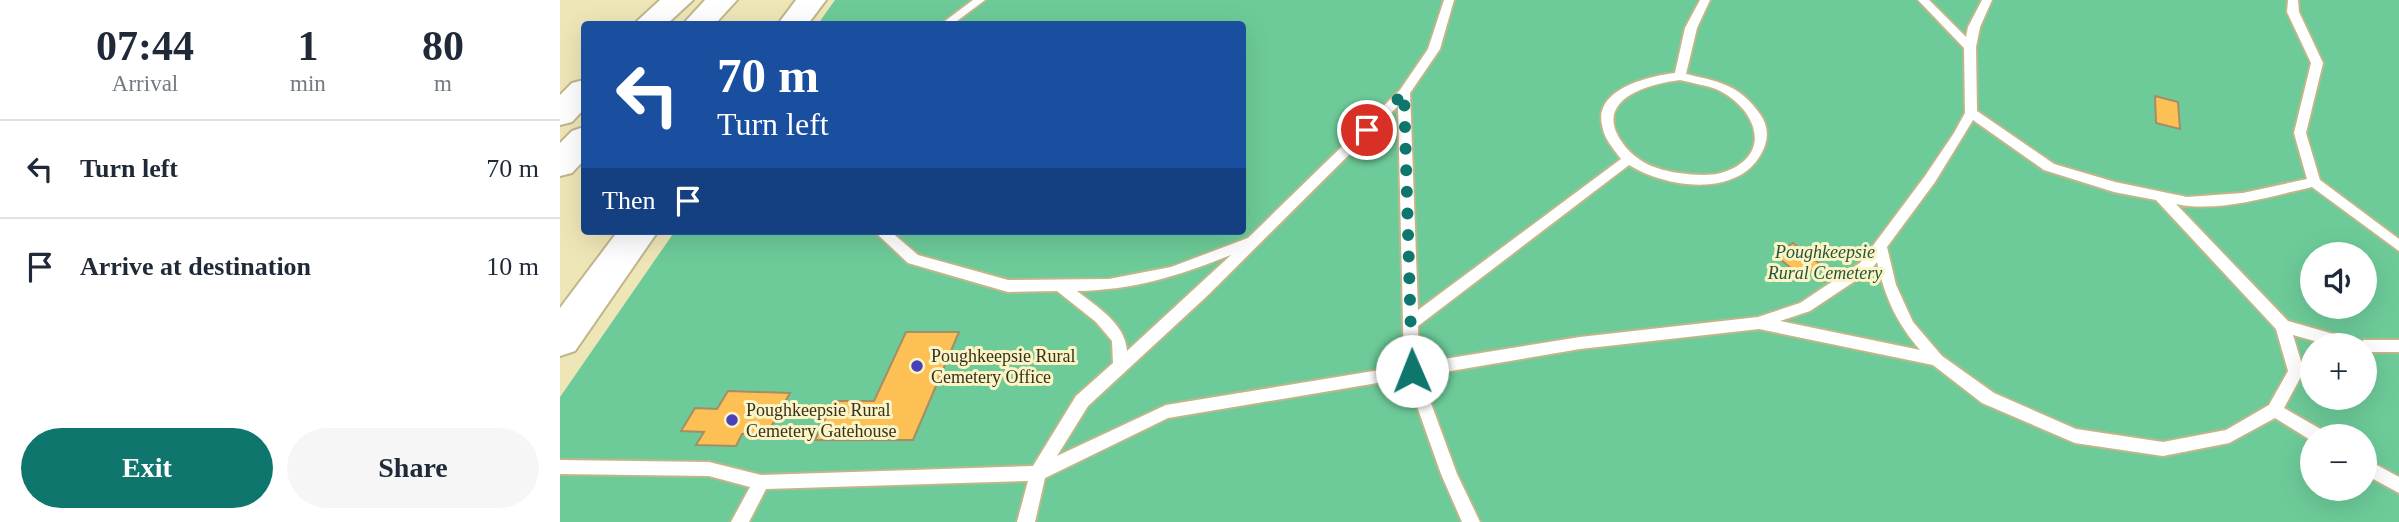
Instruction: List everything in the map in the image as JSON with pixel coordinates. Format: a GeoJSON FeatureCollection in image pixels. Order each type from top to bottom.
{"type":"FeatureCollection","features":[{"type":"Feature","properties":{"kind":"highway"},"geometry":{"type":"LineString","coordinates":[[654,21],[679,0]]}},
{"type":"Feature","properties":{"kind":"highway"},"geometry":{"type":"LineString","coordinates":[[701,21],[722,0]]}},
{"type":"Feature","properties":{"kind":"highway"},"geometry":{"type":"LineString","coordinates":[[795,21],[811,0]]}},
{"type":"Feature","properties":{"kind":"highway"},"geometry":{"type":"LineString","coordinates":[[560,100],[581,82]]}},
{"type":"Feature","properties":{"kind":"highway"},"geometry":{"type":"LineString","coordinates":[[560,114],[581,93]]}},
{"type":"Feature","properties":{"kind":"highway"},"geometry":{"type":"LineString","coordinates":[[560,163],[581,142]]}},
{"type":"Feature","properties":{"kind":"highway"},"geometry":{"type":"LineString","coordinates":[[560,339],[636,235]]}},
{"type":"Feature","properties":{"kind":"lane"},"geometry":{"type":"LineString","coordinates":[[950,21],[980,0]]}},
{"type":"Feature","properties":{"kind":"lane"},"geometry":{"type":"LineString","coordinates":[[1026,522],[1038,473],[1082,401],[1254,241],[1404,93],[1434,49],[1449,0]]}},
{"type":"Feature","properties":{"kind":"lane"},"geometry":{"type":"LineString","coordinates":[[1680,76],[1691,28],[1705,0]]}},
{"type":"Feature","properties":{"kind":"lane"},"geometry":{"type":"LineString","coordinates":[[1923,0],[1970,47]]}},
{"type":"Feature","properties":{"kind":"lane"},"geometry":{"type":"LineString","coordinates":[[560,467],[709,469],[761,482],[1038,473],[1166,412],[1580,343],[1758,323],[1805,307],[1836,289],[1865,267],[1930,179],[1971,113],[1970,47],[1974,27],[1987,0]]}},
{"type":"Feature","properties":{"kind":"lane"},"geometry":{"type":"LineString","coordinates":[[2293,0],[2293,12],[2317,63],[2300,133],[2314,182],[2399,246]]}},
{"type":"Feature","properties":{"kind":"lane"},"geometry":{"type":"LineString","coordinates":[[1680,76],[1727,88],[1746,100],[1759,116],[1764,133],[1760,149],[1748,164],[1729,175],[1704,180],[1651,172],[1629,159],[1614,144],[1607,127],[1608,110],[1618,95],[1634,84],[1655,78],[1680,76]]}},
{"type":"Feature","properties":{"kind":"lane"},"geometry":{"type":"LineString","coordinates":[[1404,93],[1412,371],[1448,474],[1471,522]]}},
{"type":"Feature","properties":{"kind":"lane"},"geometry":{"type":"LineString","coordinates":[[1971,113],[2049,167],[2114,187],[2187,202],[2243,198],[2314,182]]}},
{"type":"Feature","properties":{"kind":"lane"},"geometry":{"type":"LineString","coordinates":[[1411,323],[1629,159]]}},
{"type":"Feature","properties":{"kind":"lane"},"geometry":{"type":"LineString","coordinates":[[1880,246],[1889,285],[1906,325],[1937,360],[1988,398],[2075,436],[2162,449],[2229,436],[2275,410],[2296,371],[2283,326],[2160,196]]}},
{"type":"Feature","properties":{"kind":"lane"},"geometry":{"type":"LineString","coordinates":[[886,235],[913,259],[958,274],[1008,286],[1062,287],[1109,285],[1173,272],[1254,241]]}},
{"type":"Feature","properties":{"kind":"lane"},"geometry":{"type":"LineString","coordinates":[[1062,287],[1101,318],[1119,339],[1121,366]]}},
{"type":"Feature","properties":{"kind":"lane"},"geometry":{"type":"LineString","coordinates":[[1758,323],[1937,360]]}},
{"type":"Feature","properties":{"kind":"lane"},"geometry":{"type":"LineString","coordinates":[[2283,326],[2308,333]]}},
{"type":"Feature","properties":{"kind":"lane"},"geometry":{"type":"LineString","coordinates":[[2377,346],[2399,346]]}},
{"type":"Feature","properties":{"kind":"lane"},"geometry":{"type":"LineString","coordinates":[[2275,410],[2300,425]]}},
{"type":"Feature","properties":{"kind":"lane"},"geometry":{"type":"LineString","coordinates":[[2377,472],[2399,486]]}},
{"type":"Feature","properties":{"kind":"lane"},"geometry":{"type":"LineString","coordinates":[[740,522],[761,482]]}},
{"type":"Feature","properties":{"kind":"green space","name":"Poughkeepsie Rural Cemetery"},"geometry":{"type":"Polygon","coordinates":[[[835,0],[2399,0],[2399,522],[560,522],[560,397],[672,235],[1246,235],[1246,21],[820,21],[835,0]]]}},
{"type":"Feature","properties":{"kind":"building"},"geometry":{"type":"Polygon","coordinates":[[[2155,96],[2178,102],[2180,129],[2156,123],[2155,96]]]}},
{"type":"Feature","properties":{"kind":"building"},"geometry":{"type":"Polygon","coordinates":[[[1793,243],[1821,265],[1802,277],[1775,255],[1793,243]]]}},
{"type":"Feature","properties":{"kind":"building","name":"Poughkeepsie Rural Cemetery Office"},"geometry":{"type":"Polygon","coordinates":[[[906,332],[959,332],[913,440],[815,440],[834,401],[874,401],[906,332]]]}},
{"type":"Feature","properties":{"kind":"building","name":"Poughkeepsie Rural Cemetery Gatehouse"},"geometry":{"type":"Polygon","coordinates":[[[728,391],[790,393],[767,434],[742,434],[736,446],[696,445],[704,432],[681,431],[695,408],[717,409],[728,391]]]}},
{"type":"Feature","properties":{"kind":"place","name":"Poughkeepsie Rural Cemetery Office"},"geometry":{"type":"Point","coordinates":[917,366]}},
{"type":"Feature","properties":{"kind":"place","name":"Poughkeepsie Rural Cemetery Gatehouse"},"geometry":{"type":"Point","coordinates":[732,420]}},
{"type":"Feature","properties":{"kind":"route"},"geometry":{"type":"LineString","coordinates":[[1367,130],[1404,93],[1412,371]]}}]}
